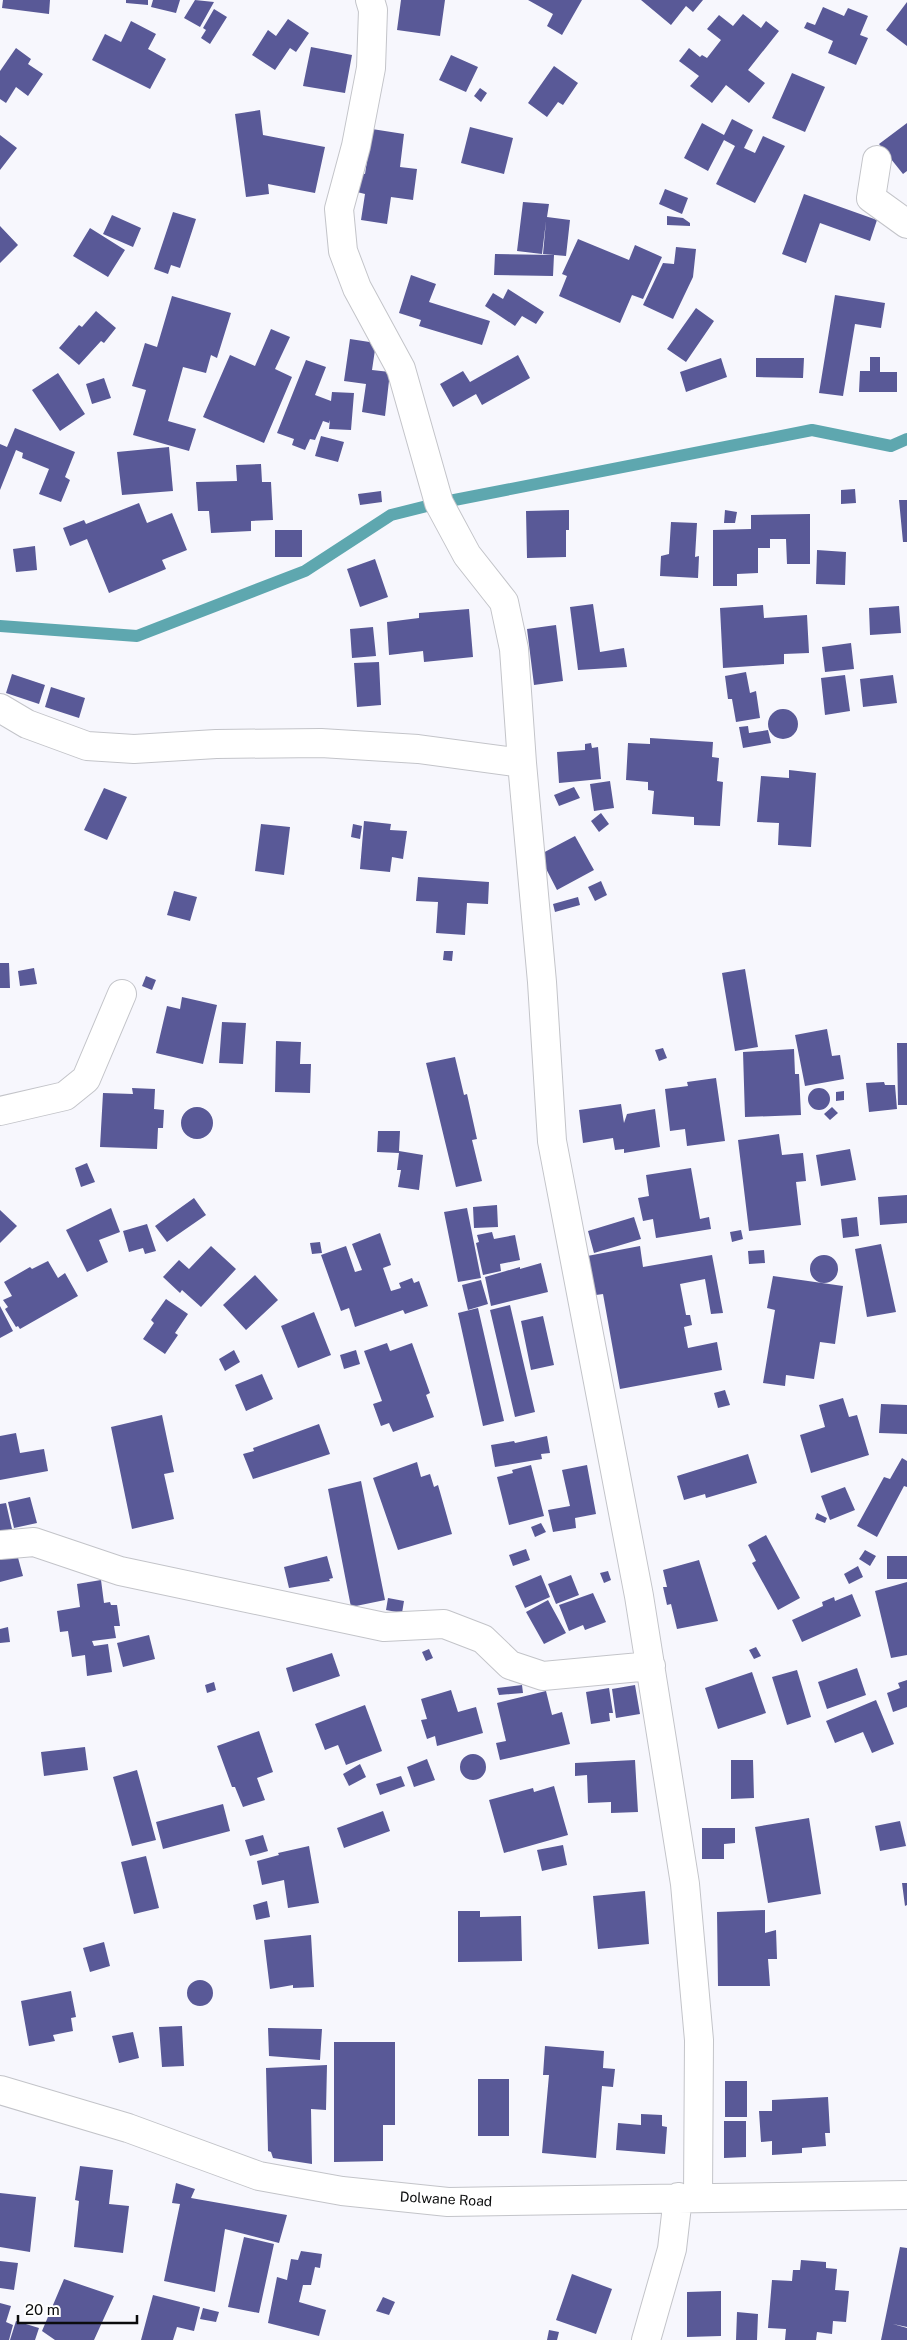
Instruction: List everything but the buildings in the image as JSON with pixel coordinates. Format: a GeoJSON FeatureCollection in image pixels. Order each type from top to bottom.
{"type":"FeatureCollection","features":[{"type":"Feature","properties":{"kind":"street"},"geometry":{"type":"LineString","coordinates":[[370,0],[373,10],[371,68],[356,146],[339,209],[343,251],[357,288],[401,369],[439,503],[467,555],[504,602],[514,649],[522,763],[542,982],[552,1141],[651,1666],[671,1783],[687,1903],[699,2040],[688,2197],[646,2340]]}},
{"type":"Feature","properties":{"kind":"street"},"geometry":{"type":"LineString","coordinates":[[877,160],[871,198],[907,224]]}},
{"type":"Feature","properties":{"kind":"street"},"geometry":{"type":"LineString","coordinates":[[0,708],[27,724],[87,746],[134,749],[216,744],[321,744],[418,749],[522,763]]}},
{"type":"Feature","properties":{"kind":"street"},"geometry":{"type":"LineString","coordinates":[[0,1111],[65,1096],[86,1079],[122,994]]}},
{"type":"Feature","properties":{"kind":"street"},"geometry":{"type":"LineString","coordinates":[[0,1546],[34,1542],[120,1571],[384,1627],[444,1624],[484,1639],[510,1664],[544,1676],[651,1666]]}},
{"type":"Feature","properties":{"kind":"street","name":"Dolwane Road"},"geometry":{"type":"LineString","coordinates":[[0,2090],[128,2128],[259,2176],[342,2191],[448,2202],[583,2202],[688,2197],[907,2196]]}},
{"type":"Feature","properties":{"kind":"waterway"},"geometry":{"type":"LineString","coordinates":[[0,626],[137,636],[305,571],[391,515],[439,503],[812,430],[891,446],[907,439]]}}]}
